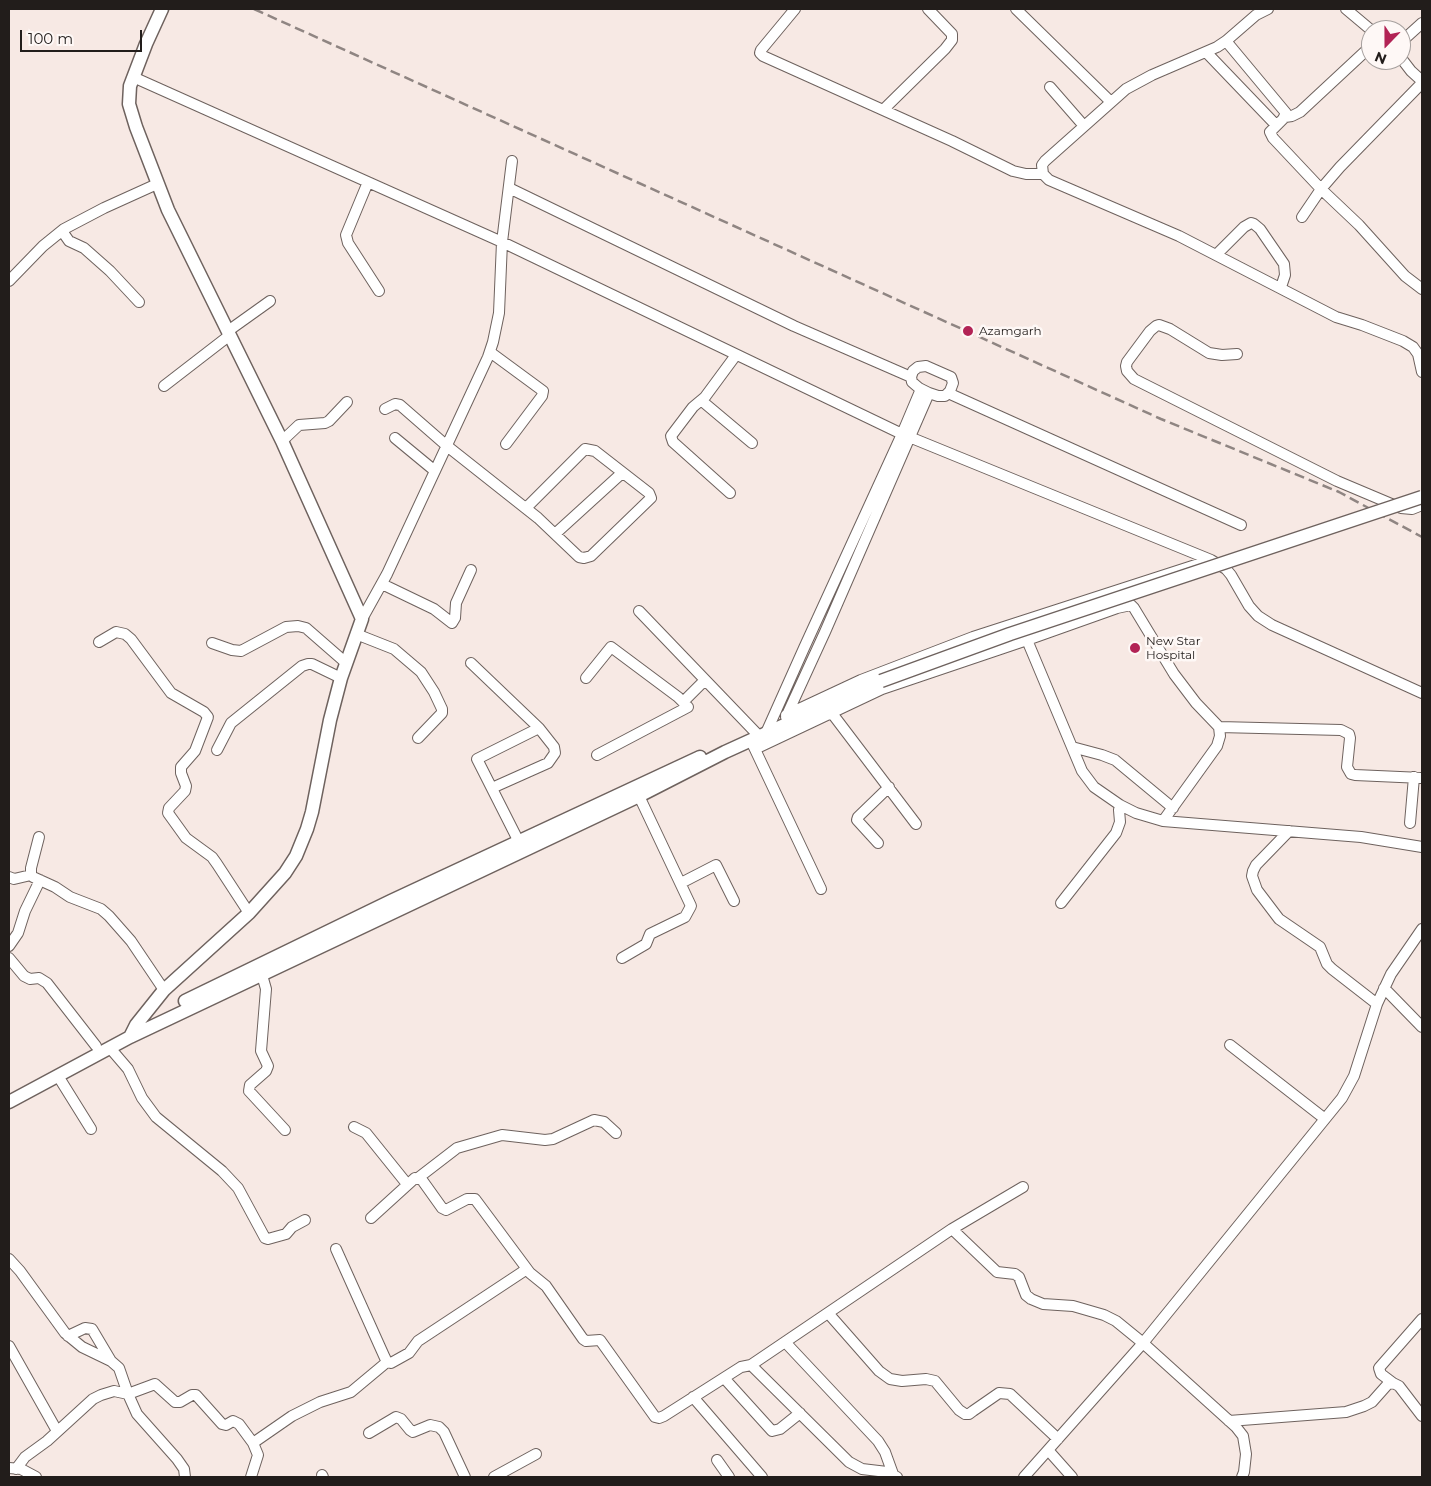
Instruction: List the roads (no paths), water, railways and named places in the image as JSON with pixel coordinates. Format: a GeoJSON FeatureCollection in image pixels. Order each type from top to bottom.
{"type":"FeatureCollection","features":[{"type":"Feature","properties":{"kind":"main road"},"geometry":{"type":"LineString","coordinates":[[9,1102],[110,1048],[133,1031],[164,990],[249,913],[285,873],[302,844],[312,812],[340,678],[362,620],[282,441],[181,238],[157,184],[129,104],[133,77],[162,9]]}},
{"type":"Feature","properties":{"kind":"main road"},"geometry":{"type":"LineString","coordinates":[[9,1092],[96,1046],[133,1031],[519,842],[697,758],[724,752],[758,740],[784,720],[881,680],[1010,634],[1422,497]]}},
{"type":"Feature","properties":{"kind":"main road"},"geometry":{"type":"LineString","coordinates":[[260,970],[639,796],[724,752]]}},
{"type":"Feature","properties":{"kind":"street"},"geometry":{"type":"LineString","coordinates":[[796,9],[763,47],[760,53],[768,59],[952,141],[1013,171],[1026,174],[1043,174]]}},
{"type":"Feature","properties":{"kind":"street"},"geometry":{"type":"LineString","coordinates":[[883,110],[952,40],[952,34],[928,9]]}},
{"type":"Feature","properties":{"kind":"street"},"geometry":{"type":"LineString","coordinates":[[1016,9],[1111,102]]}},
{"type":"Feature","properties":{"kind":"street"},"geometry":{"type":"LineString","coordinates":[[1268,9],[1256,15],[1226,41],[1206,52],[1133,84],[1045,160],[1042,165],[1043,174],[1049,180],[1179,236],[1336,317],[1403,341],[1413,347],[1418,354],[1422,372]]}},
{"type":"Feature","properties":{"kind":"street"},"geometry":{"type":"LineString","coordinates":[[1346,9],[1361,22]]}},
{"type":"Feature","properties":{"kind":"street"},"geometry":{"type":"LineString","coordinates":[[1411,33],[1422,23]]}},
{"type":"Feature","properties":{"kind":"street"},"geometry":{"type":"LineString","coordinates":[[1226,41],[1285,110],[1285,116],[1270,132],[1271,135],[1321,190],[1359,225],[1405,276],[1422,289]]}},
{"type":"Feature","properties":{"kind":"street"},"geometry":{"type":"LineString","coordinates":[[1206,52],[1276,126]]}},
{"type":"Feature","properties":{"kind":"street"},"geometry":{"type":"LineString","coordinates":[[1285,116],[1292,116],[1300,112],[1361,55]]}},
{"type":"Feature","properties":{"kind":"street"},"geometry":{"type":"LineString","coordinates":[[1302,217],[1340,167],[1422,82],[1410,70]]}},
{"type":"Feature","properties":{"kind":"street"},"geometry":{"type":"LineString","coordinates":[[133,77],[502,242],[906,436],[1211,560],[1232,575],[1249,606],[1258,616],[1272,625],[1422,693]]}},
{"type":"Feature","properties":{"kind":"street"},"geometry":{"type":"LineString","coordinates":[[1050,87],[1084,126]]}},
{"type":"Feature","properties":{"kind":"street"},"geometry":{"type":"LineString","coordinates":[[362,620],[382,584],[490,352],[499,313],[502,242],[512,161]]}},
{"type":"Feature","properties":{"kind":"street"},"geometry":{"type":"LineString","coordinates":[[368,182],[346,230],[346,234],[348,243],[379,291]]}},
{"type":"Feature","properties":{"kind":"street"},"geometry":{"type":"LineString","coordinates":[[9,282],[43,246],[62,231],[104,208],[157,184]]}},
{"type":"Feature","properties":{"kind":"street"},"geometry":{"type":"LineString","coordinates":[[508,188],[794,326],[911,377],[912,382],[925,391],[938,396],[945,396],[950,391],[953,383],[951,377],[926,366],[918,367],[911,377]]}},
{"type":"Feature","properties":{"kind":"street"},"geometry":{"type":"LineString","coordinates":[[1216,255],[1244,227],[1251,223],[1254,224],[1260,229],[1284,264],[1285,275],[1281,287]]}},
{"type":"Feature","properties":{"kind":"street"},"geometry":{"type":"LineString","coordinates":[[62,231],[69,241],[84,248],[110,271],[139,302]]}},
{"type":"Feature","properties":{"kind":"street"},"geometry":{"type":"LineString","coordinates":[[164,386],[270,301]]}},
{"type":"Feature","properties":{"kind":"street"},"geometry":{"type":"LineString","coordinates":[[1237,354],[1222,355],[1209,353],[1160,325],[1150,331],[1126,366],[1127,371],[1134,379],[1337,481],[1401,508],[1412,509],[1422,505]]}},
{"type":"Feature","properties":{"kind":"street"},"geometry":{"type":"LineString","coordinates":[[1418,354],[1422,342]]}},
{"type":"Feature","properties":{"kind":"street"},"geometry":{"type":"LineString","coordinates":[[490,352],[543,391],[542,396],[506,444]]}},
{"type":"Feature","properties":{"kind":"street"},"geometry":{"type":"LineString","coordinates":[[730,493],[671,438],[688,413],[702,401],[736,355]]}},
{"type":"Feature","properties":{"kind":"street"},"geometry":{"type":"LineString","coordinates":[[784,720],[825,632],[925,391]]}},
{"type":"Feature","properties":{"kind":"street"},"geometry":{"type":"LineString","coordinates":[[948,393],[1241,525]]}},
{"type":"Feature","properties":{"kind":"street"},"geometry":{"type":"LineString","coordinates":[[702,401],[752,443]]}},
{"type":"Feature","properties":{"kind":"street"},"geometry":{"type":"LineString","coordinates":[[282,441],[300,425],[329,421],[347,402]]}},
{"type":"Feature","properties":{"kind":"street"},"geometry":{"type":"LineString","coordinates":[[385,409],[395,404],[400,405],[447,446],[526,508],[579,556],[584,558],[592,556],[651,498],[649,493],[592,450],[585,449],[526,508]]}},
{"type":"Feature","properties":{"kind":"street"},"geometry":{"type":"LineString","coordinates":[[758,740],[906,436]]}},
{"type":"Feature","properties":{"kind":"street"},"geometry":{"type":"LineString","coordinates":[[395,438],[435,471]]}},
{"type":"Feature","properties":{"kind":"street"},"geometry":{"type":"LineString","coordinates":[[555,534],[622,473]]}},
{"type":"Feature","properties":{"kind":"street"},"geometry":{"type":"LineString","coordinates":[[784,720],[861,680],[973,637],[1211,560]]}},
{"type":"Feature","properties":{"kind":"street"},"geometry":{"type":"LineString","coordinates":[[382,584],[434,609],[452,623],[456,618],[456,603],[471,570]]}},
{"type":"Feature","properties":{"kind":"street"},"geometry":{"type":"LineString","coordinates":[[758,740],[831,712],[882,689],[1117,608],[1131,605],[1179,680],[1219,728],[1220,736],[1217,746],[1163,822]]}},
{"type":"Feature","properties":{"kind":"street"},"geometry":{"type":"LineString","coordinates":[[639,611],[758,740],[821,888]]}},
{"type":"Feature","properties":{"kind":"street"},"geometry":{"type":"LineString","coordinates":[[212,643],[241,651],[286,627],[298,626],[306,628],[345,662]]}},
{"type":"Feature","properties":{"kind":"street"},"geometry":{"type":"LineString","coordinates":[[99,642],[116,632],[125,634],[171,693],[204,712],[208,717],[195,751],[181,767],[181,774],[186,786],[185,791],[169,808],[168,813],[186,838],[212,857],[249,913]]}},
{"type":"Feature","properties":{"kind":"street"},"geometry":{"type":"LineString","coordinates":[[356,634],[396,651],[421,672],[434,692],[442,713],[418,738]]}},
{"type":"Feature","properties":{"kind":"street"},"geometry":{"type":"LineString","coordinates":[[1027,640],[1088,780],[1106,796],[1120,805],[1136,813],[1163,822],[1361,837],[1421,844]]}},
{"type":"Feature","properties":{"kind":"street"},"geometry":{"type":"LineString","coordinates":[[586,678],[611,647],[688,706],[597,755]]}},
{"type":"Feature","properties":{"kind":"street"},"geometry":{"type":"LineString","coordinates":[[471,663],[539,728],[554,747],[555,753],[551,761],[492,788]]}},
{"type":"Feature","properties":{"kind":"street"},"geometry":{"type":"LineString","coordinates":[[217,750],[231,723],[302,666],[312,664],[340,678]]}},
{"type":"Feature","properties":{"kind":"street"},"geometry":{"type":"LineString","coordinates":[[683,702],[704,680]]}},
{"type":"Feature","properties":{"kind":"street"},"geometry":{"type":"LineString","coordinates":[[831,712],[916,824]]}},
{"type":"Feature","properties":{"kind":"street"},"geometry":{"type":"LineString","coordinates":[[519,842],[477,759],[539,728]]}},
{"type":"Feature","properties":{"kind":"street"},"geometry":{"type":"LineString","coordinates":[[1219,728],[1341,730],[1349,734],[1350,738],[1347,767],[1351,774],[1418,778],[1410,823]]}},
{"type":"Feature","properties":{"kind":"street"},"geometry":{"type":"LineString","coordinates":[[1072,747],[1115,760],[1173,808]]}},
{"type":"Feature","properties":{"kind":"street"},"geometry":{"type":"LineString","coordinates":[[878,844],[858,820],[858,817],[889,787]]}},
{"type":"Feature","properties":{"kind":"street"},"geometry":{"type":"LineString","coordinates":[[622,958],[646,944],[650,934],[682,919],[688,914],[690,906],[681,883],[639,796]]}},
{"type":"Feature","properties":{"kind":"street"},"geometry":{"type":"LineString","coordinates":[[1061,903],[1116,833],[1120,822],[1120,805]]}},
{"type":"Feature","properties":{"kind":"street"},"geometry":{"type":"LineString","coordinates":[[1289,831],[1256,865],[1252,876],[1257,890],[1279,919],[1320,947],[1327,964],[1377,1004]]}},
{"type":"Feature","properties":{"kind":"street"},"geometry":{"type":"LineString","coordinates":[[9,946],[18,933],[36,877],[39,837]]}},
{"type":"Feature","properties":{"kind":"street"},"geometry":{"type":"LineString","coordinates":[[681,883],[716,865],[734,901]]}},
{"type":"Feature","properties":{"kind":"street"},"geometry":{"type":"LineString","coordinates":[[9,877],[14,879],[36,877],[62,890],[70,897],[101,910],[109,916],[131,941],[164,990]]}},
{"type":"Feature","properties":{"kind":"street"},"geometry":{"type":"LineString","coordinates":[[1024,1477],[1143,1342],[1326,1119],[1349,1087],[1377,1004],[1391,974],[1422,929]]}},
{"type":"Feature","properties":{"kind":"street"},"geometry":{"type":"LineString","coordinates":[[9,958],[24,976],[39,978],[47,983],[96,1046]]}},
{"type":"Feature","properties":{"kind":"street"},"geometry":{"type":"LineString","coordinates":[[260,970],[266,995],[261,1051],[268,1066],[266,1071],[250,1085],[249,1090],[285,1130]]}},
{"type":"Feature","properties":{"kind":"street"},"geometry":{"type":"LineString","coordinates":[[1384,988],[1422,1027]]}},
{"type":"Feature","properties":{"kind":"street"},"geometry":{"type":"LineString","coordinates":[[1230,1045],[1326,1119]]}},
{"type":"Feature","properties":{"kind":"street"},"geometry":{"type":"LineString","coordinates":[[110,1048],[128,1069],[142,1098],[156,1117],[222,1171],[238,1188],[264,1238],[268,1239],[286,1234],[292,1227],[305,1220]]}},
{"type":"Feature","properties":{"kind":"street"},"geometry":{"type":"LineString","coordinates":[[58,1076],[91,1129]]}},
{"type":"Feature","properties":{"kind":"street"},"geometry":{"type":"LineString","coordinates":[[371,1218],[407,1184],[418,1178],[457,1148],[502,1136],[545,1140],[562,1135],[588,1122],[599,1120],[616,1133]]}},
{"type":"Feature","properties":{"kind":"street"},"geometry":{"type":"LineString","coordinates":[[354,1127],[366,1133],[407,1184]]}},
{"type":"Feature","properties":{"kind":"street"},"geometry":{"type":"LineString","coordinates":[[418,1178],[422,1180],[442,1208],[446,1210],[467,1199],[475,1199],[533,1276],[546,1286],[583,1339],[586,1341],[600,1340],[655,1417],[659,1418],[741,1368],[751,1365],[952,1229],[1023,1187]]}},
{"type":"Feature","properties":{"kind":"street"},"geometry":{"type":"LineString","coordinates":[[952,1229],[997,1272],[1016,1274],[1026,1295],[1031,1300],[1043,1304],[1073,1306],[1104,1315],[1116,1321],[1143,1342],[1244,1436],[1246,1463],[1242,1477]]}},
{"type":"Feature","properties":{"kind":"street"},"geometry":{"type":"LineString","coordinates":[[336,1249],[387,1362]]}},
{"type":"Feature","properties":{"kind":"street"},"geometry":{"type":"LineString","coordinates":[[9,1258],[68,1336],[87,1351],[111,1361]]}},
{"type":"Feature","properties":{"kind":"street"},"geometry":{"type":"LineString","coordinates":[[253,1443],[292,1416],[320,1402],[351,1392],[387,1362],[391,1363],[409,1353],[418,1341],[528,1269]]}},
{"type":"Feature","properties":{"kind":"street"},"geometry":{"type":"LineString","coordinates":[[828,1313],[879,1371],[890,1379],[902,1381],[926,1379],[935,1381],[959,1410],[965,1414],[969,1414],[1000,1393],[1010,1394],[1058,1439]]}},
{"type":"Feature","properties":{"kind":"street"},"geometry":{"type":"LineString","coordinates":[[1422,1320],[1379,1368],[1381,1374],[1399,1386],[1422,1416]]}},
{"type":"Feature","properties":{"kind":"street"},"geometry":{"type":"LineString","coordinates":[[68,1336],[85,1328],[92,1329],[111,1361],[121,1373],[137,1414],[177,1459],[184,1469],[185,1477]]}},
{"type":"Feature","properties":{"kind":"street"},"geometry":{"type":"LineString","coordinates":[[785,1342],[878,1441],[886,1452],[895,1476]]}},
{"type":"Feature","properties":{"kind":"street"},"geometry":{"type":"LineString","coordinates":[[9,1346],[57,1431]]}},
{"type":"Feature","properties":{"kind":"street"},"geometry":{"type":"LineString","coordinates":[[751,1365],[855,1467],[887,1472],[895,1476]]}},
{"type":"Feature","properties":{"kind":"street"},"geometry":{"type":"LineString","coordinates":[[724,1378],[772,1430],[780,1429],[800,1413]]}},
{"type":"Feature","properties":{"kind":"street"},"geometry":{"type":"LineString","coordinates":[[1229,1420],[1346,1412],[1372,1402],[1388,1384],[1393,1383]]}},
{"type":"Feature","properties":{"kind":"street"},"geometry":{"type":"LineString","coordinates":[[11,1469],[47,1442],[57,1431],[101,1395],[114,1391],[128,1394],[156,1384],[175,1402],[180,1402],[192,1395],[196,1395],[222,1424],[226,1425],[230,1422],[236,1422],[257,1449],[258,1458],[250,1477]]}},
{"type":"Feature","properties":{"kind":"street"},"geometry":{"type":"LineString","coordinates":[[693,1398],[762,1477]]}},
{"type":"Feature","properties":{"kind":"street"},"geometry":{"type":"LineString","coordinates":[[369,1433],[396,1417],[401,1419],[413,1432],[430,1425],[439,1427],[444,1432],[465,1477]]}},
{"type":"Feature","properties":{"kind":"street"},"geometry":{"type":"LineString","coordinates":[[1048,1450],[1072,1477]]}},
{"type":"Feature","properties":{"kind":"street"},"geometry":{"type":"LineString","coordinates":[[494,1477],[536,1454]]}},
{"type":"Feature","properties":{"kind":"street"},"geometry":{"type":"LineString","coordinates":[[717,1460],[729,1477]]}},
{"type":"Feature","properties":{"kind":"street"},"geometry":{"type":"LineString","coordinates":[[11,1469],[26,1471],[36,1477]]}},
{"type":"Feature","properties":{"kind":"railway"},"geometry":{"type":"LineString","coordinates":[[254,9],[1161,419],[1339,492],[1422,537]]}},
{"type":"Feature","properties":{"kind":"place","name":"Azamgarh"},"geometry":{"type":"Point","coordinates":[968,331]}},
{"type":"Feature","properties":{"kind":"place","name":"New Star Hospital"},"geometry":{"type":"Point","coordinates":[1135,648]}}]}
